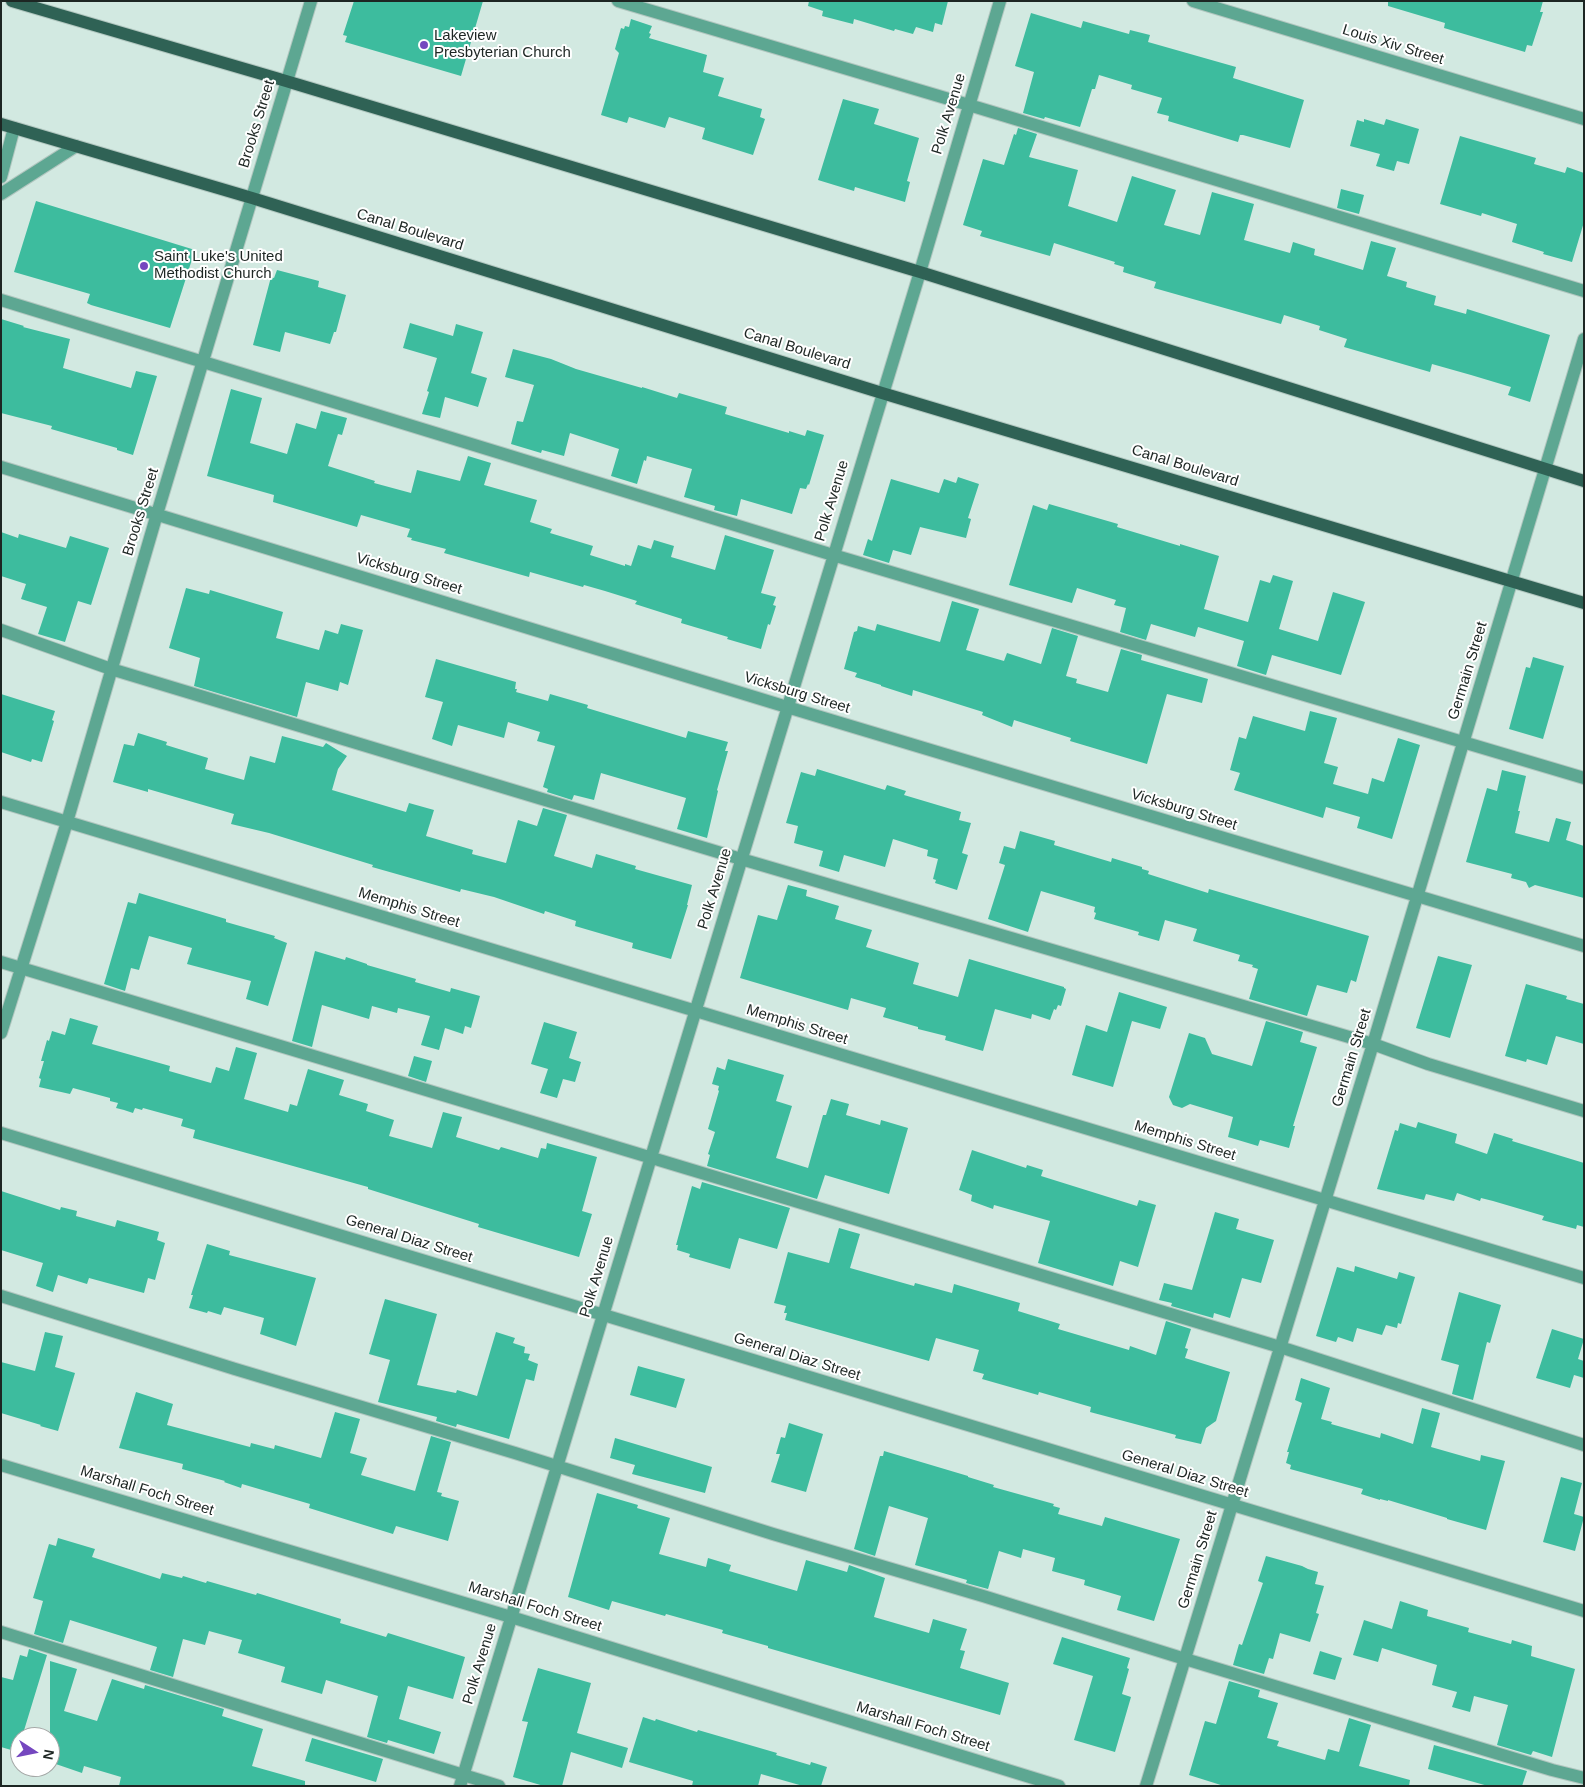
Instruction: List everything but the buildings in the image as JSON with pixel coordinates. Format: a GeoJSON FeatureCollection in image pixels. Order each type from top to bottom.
{"type":"FeatureCollection","features":[{"type":"Feature","properties":{"kind":"main road"},"geometry":{"type":"LineString","coordinates":[[12,1],[286,81],[920,272],[1584,480]]}},
{"type":"Feature","properties":{"kind":"main road","name":"Canal Boulevard"},"geometry":{"type":"LineString","coordinates":[[1,124],[252,198],[882,393],[1584,603]]}},
{"type":"Feature","properties":{"kind":"street","name":"Brooks Street"},"geometry":{"type":"LineString","coordinates":[[1,1033],[67,822],[311,1]]}},
{"type":"Feature","properties":{"kind":"street"},"geometry":{"type":"LineString","coordinates":[[618,1],[1584,291]]}},
{"type":"Feature","properties":{"kind":"street","name":"Polk Avenue"},"geometry":{"type":"LineString","coordinates":[[462,1780],[920,272],[1000,1]]}},
{"type":"Feature","properties":{"kind":"street","name":"Louis Xiv Street"},"geometry":{"type":"LineString","coordinates":[[1193,1],[1584,119]]}},
{"type":"Feature","properties":{"kind":"street"},"geometry":{"type":"LineString","coordinates":[[1,177],[14,128]]}},
{"type":"Feature","properties":{"kind":"street"},"geometry":{"type":"LineString","coordinates":[[1,194],[76,146]]}},
{"type":"Feature","properties":{"kind":"street"},"geometry":{"type":"LineString","coordinates":[[1,300],[833,555],[1584,778]]}},
{"type":"Feature","properties":{"kind":"street","name":"Germain Street"},"geometry":{"type":"LineString","coordinates":[[1146,1786],[1326,1200],[1584,339]]}},
{"type":"Feature","properties":{"kind":"street","name":"Vicksburg Street"},"geometry":{"type":"LineString","coordinates":[[1,467],[787,707],[1584,946]]}},
{"type":"Feature","properties":{"kind":"street"},"geometry":{"type":"LineString","coordinates":[[1,630],[111,669],[741,859],[1373,1044],[1428,1064],[1584,1111]]}},
{"type":"Feature","properties":{"kind":"street","name":"Memphis Street"},"geometry":{"type":"LineString","coordinates":[[1,802],[1584,1278]]}},
{"type":"Feature","properties":{"kind":"street"},"geometry":{"type":"LineString","coordinates":[[1,962],[650,1159],[1280,1347],[1584,1445]]}},
{"type":"Feature","properties":{"kind":"street","name":"General Diaz Street"},"geometry":{"type":"LineString","coordinates":[[1,1133],[1584,1611]]}},
{"type":"Feature","properties":{"kind":"street"},"geometry":{"type":"LineString","coordinates":[[1,1296],[773,1534],[1584,1778]]}},
{"type":"Feature","properties":{"kind":"street","name":"Marshall Foch Street"},"geometry":{"type":"LineString","coordinates":[[1,1465],[511,1617],[1059,1786]]}},
{"type":"Feature","properties":{"kind":"street"},"geometry":{"type":"LineString","coordinates":[[1,1632],[462,1780],[499,1786]]}},
{"type":"Feature","properties":{"kind":"place","name":"Lakeview Presbyterian Church"},"geometry":{"type":"Point","coordinates":[424,45]}},
{"type":"Feature","properties":{"kind":"place","name":"Saint Luke's United Methodist Church"},"geometry":{"type":"Point","coordinates":[144,266]}}]}
